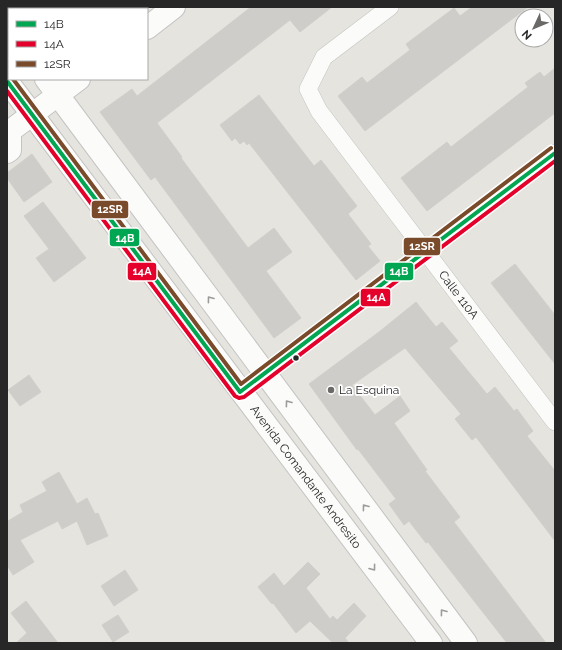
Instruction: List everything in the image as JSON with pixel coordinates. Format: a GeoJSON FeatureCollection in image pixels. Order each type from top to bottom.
{"type":"FeatureCollection","features":[{"type":"Feature","properties":{"kind":"main road"},"geometry":{"type":"LineString","coordinates":[[148,27],[174,7]]}},
{"type":"Feature","properties":{"kind":"main road"},"geometry":{"type":"LineString","coordinates":[[7,152],[10,150],[8,131],[32,114],[52,87],[76,80]]}},
{"type":"Feature","properties":{"kind":"main road","name":"Avenida Comandante Andresito"},"geometry":{"type":"LineString","coordinates":[[7,81],[430,643]]}},
{"type":"Feature","properties":{"kind":"main road"},"geometry":{"type":"LineString","coordinates":[[52,87],[466,643]]}},
{"type":"Feature","properties":{"kind":"street","name":"Calle 110A"},"geometry":{"type":"LineString","coordinates":[[390,7],[324,57],[308,89],[319,111],[555,422]]}},
{"type":"Feature","properties":{"kind":"street"},"geometry":{"type":"LineString","coordinates":[[240,392],[555,153]]}},
{"type":"Feature","properties":{"kind":"shaded area"},"geometry":{"type":"Polygon","coordinates":[[[12,7],[118,7],[116,8],[12,7]]]}},
{"type":"Feature","properties":{"kind":"building"},"geometry":{"type":"Polygon","coordinates":[[[251,7],[332,7],[300,32],[290,20],[157,123],[248,248],[274,228],[292,252],[266,271],[301,318],[274,338],[155,177],[151,180],[100,112],[132,89],[137,96],[251,7]]]}},
{"type":"Feature","properties":{"kind":"building"},"geometry":{"type":"Polygon","coordinates":[[[472,7],[528,7],[514,8],[514,18],[365,131],[338,96],[362,77],[367,83],[410,50],[406,44],[454,8],[460,16],[472,7]]]}},
{"type":"Feature","properties":{"kind":"building"},"geometry":{"type":"Polygon","coordinates":[[[555,68],[555,113],[427,211],[401,178],[447,142],[451,147],[528,87],[525,83],[540,72],[544,77],[555,68]]]}},
{"type":"Feature","properties":{"kind":"building"},"geometry":{"type":"Polygon","coordinates":[[[259,95],[314,166],[321,160],[357,206],[348,214],[371,244],[368,246],[380,261],[356,280],[249,143],[247,145],[244,141],[240,144],[235,138],[232,141],[220,125],[259,95]]]}},
{"type":"Feature","properties":{"kind":"building"},"geometry":{"type":"Polygon","coordinates":[[[32,154],[52,182],[24,202],[7,178],[7,173],[32,154]]]}},
{"type":"Feature","properties":{"kind":"building"},"geometry":{"type":"Polygon","coordinates":[[[43,202],[86,258],[54,282],[36,258],[49,249],[24,216],[43,202]]]}},
{"type":"Feature","properties":{"kind":"building"},"geometry":{"type":"Polygon","coordinates":[[[515,264],[555,315],[555,364],[491,283],[515,264]]]}},
{"type":"Feature","properties":{"kind":"building"},"geometry":{"type":"Polygon","coordinates":[[[416,302],[436,327],[442,322],[458,341],[449,348],[487,394],[495,387],[514,411],[517,409],[533,431],[527,436],[555,471],[555,541],[476,437],[472,440],[455,419],[461,414],[405,348],[352,385],[375,415],[400,396],[410,411],[394,423],[427,470],[425,471],[460,517],[454,522],[546,643],[507,643],[428,542],[426,543],[409,521],[404,525],[389,504],[396,499],[358,449],[357,450],[309,384],[379,332],[416,302]]]}},
{"type":"Feature","properties":{"kind":"building"},"geometry":{"type":"Polygon","coordinates":[[[29,375],[41,392],[20,406],[8,390],[29,375]]]}},
{"type":"Feature","properties":{"kind":"building"},"geometry":{"type":"Polygon","coordinates":[[[59,472],[77,504],[87,498],[95,514],[98,513],[108,536],[87,545],[77,521],[62,529],[58,521],[20,540],[34,562],[13,575],[7,565],[7,519],[8,521],[23,512],[20,505],[47,491],[42,482],[59,472]]]}},
{"type":"Feature","properties":{"kind":"building"},"geometry":{"type":"Polygon","coordinates":[[[308,562],[320,574],[306,588],[330,619],[333,616],[337,620],[354,603],[366,616],[345,638],[349,643],[333,643],[310,621],[296,633],[273,603],[272,604],[258,587],[274,573],[284,586],[308,562]]]}},
{"type":"Feature","properties":{"kind":"building"},"geometry":{"type":"Polygon","coordinates":[[[125,570],[138,590],[114,606],[101,586],[125,570]]]}},
{"type":"Feature","properties":{"kind":"building"},"geometry":{"type":"Polygon","coordinates":[[[26,601],[58,643],[16,643],[27,633],[11,613],[26,601]]]}},
{"type":"Feature","properties":{"kind":"building"},"geometry":{"type":"Polygon","coordinates":[[[118,615],[129,632],[113,642],[102,625],[118,615]]]}},
{"type":"Feature","properties":{"kind":"transit line","name":"12SR"},"geometry":{"type":"LineString","coordinates":[[14,80],[241,384],[551,148]]}},
{"type":"Feature","properties":{"kind":"transit line","name":"14B"},"geometry":{"type":"LineString","coordinates":[[7,81],[240,392],[555,153]]}},
{"type":"Feature","properties":{"kind":"transit line","name":"14A"},"geometry":{"type":"LineString","coordinates":[[7,91],[235,396],[239,398],[244,397],[555,161]]}},
{"type":"Feature","properties":{"kind":"place","name":"La Esquina"},"geometry":{"type":"Point","coordinates":[331,390]}}]}
